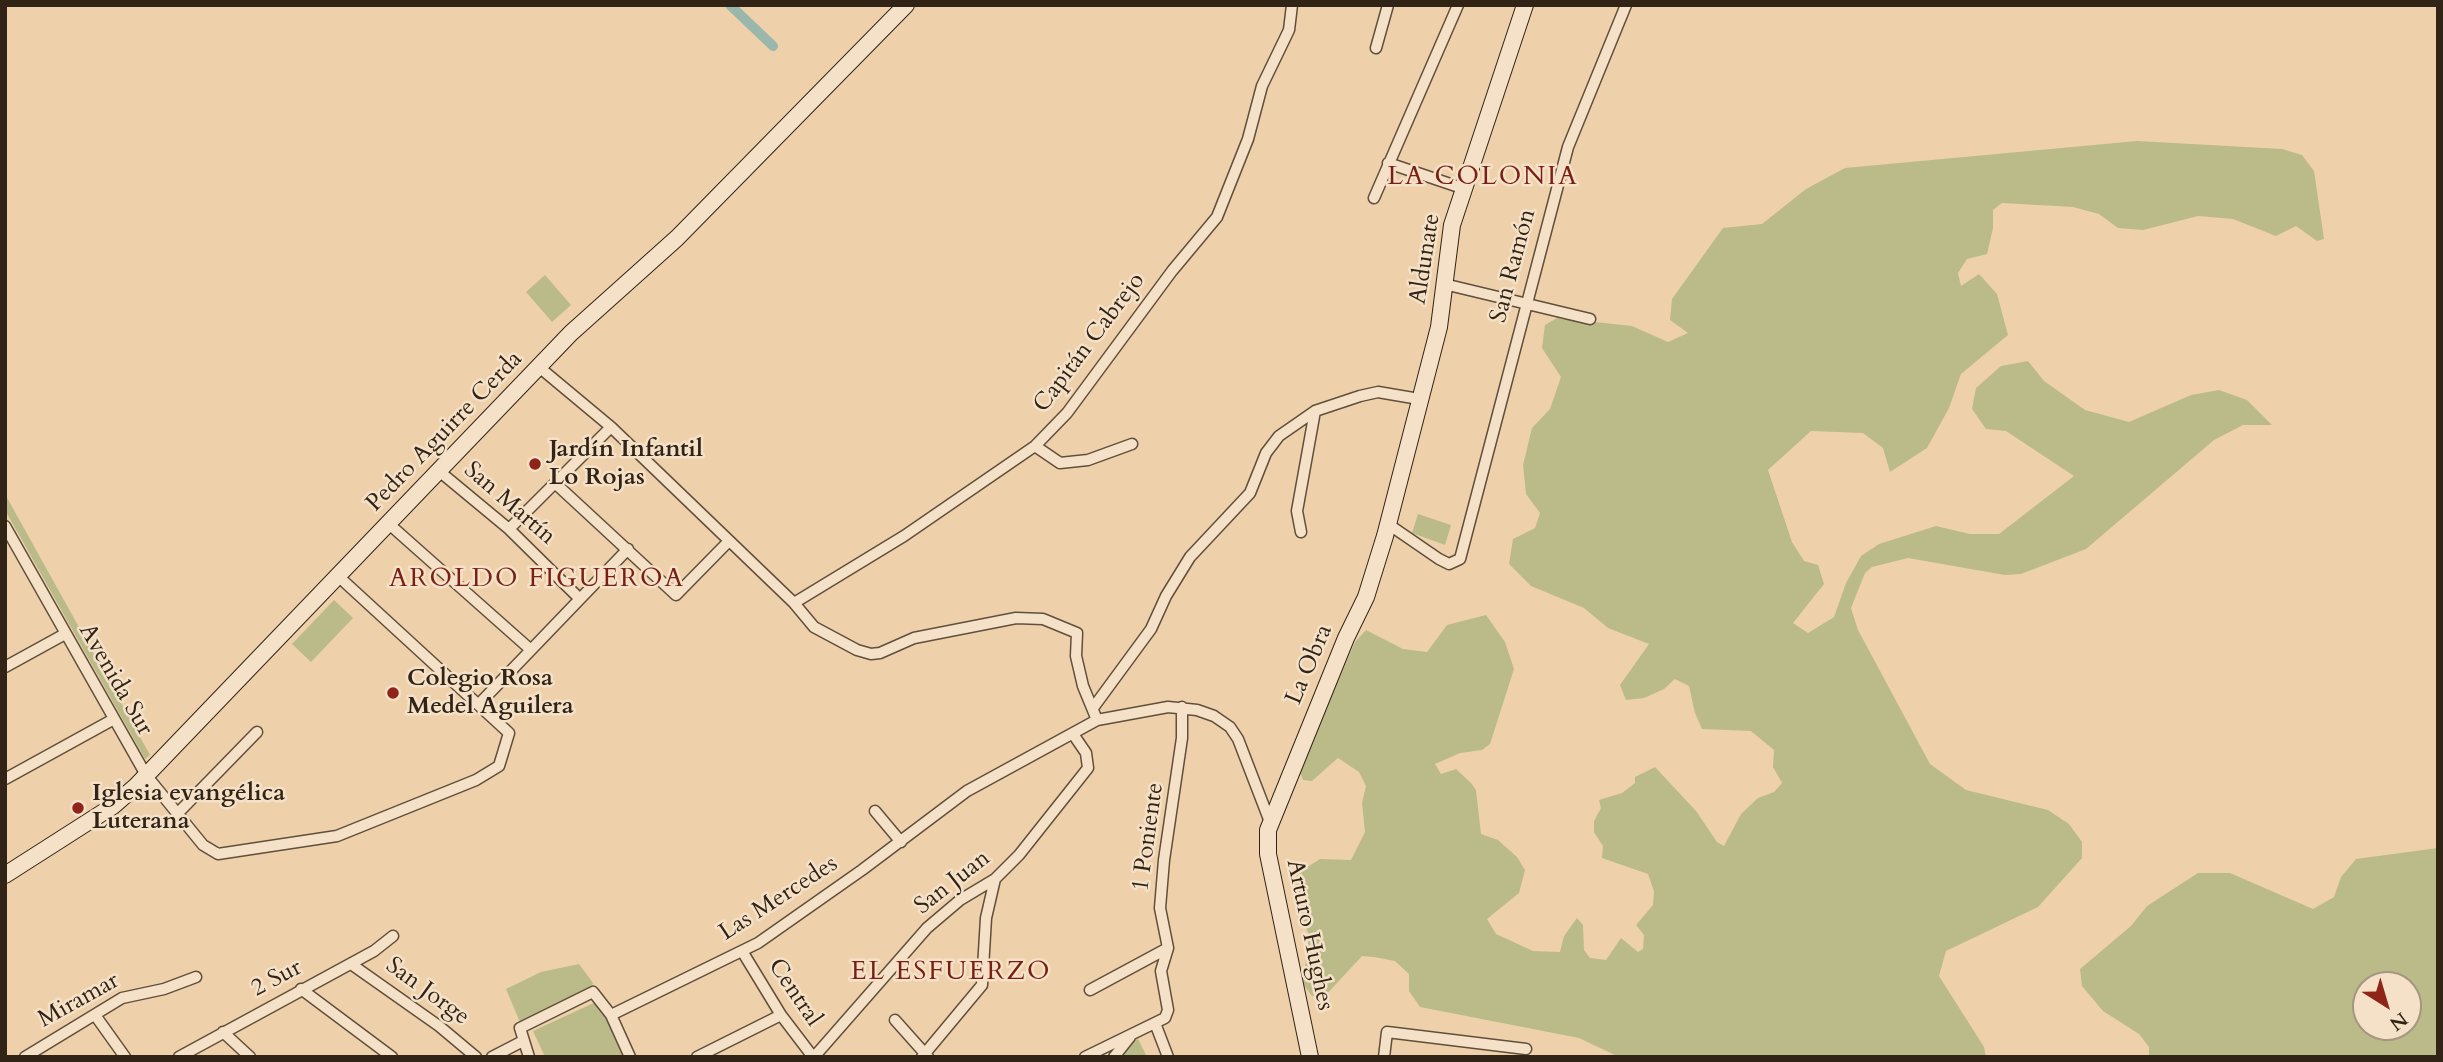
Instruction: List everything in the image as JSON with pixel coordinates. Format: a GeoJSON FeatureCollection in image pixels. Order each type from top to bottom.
{"type":"FeatureCollection","features":[{"type":"Feature","properties":{"kind":"street","name":"Pedro Aguirre Cerda"},"geometry":{"type":"LineString","coordinates":[[5,875],[113,806],[146,775],[571,334],[677,238],[906,5]]}},
{"type":"Feature","properties":{"kind":"street","name":"Capitán Cabrejo"},"geometry":{"type":"LineString","coordinates":[[794,603],[904,536],[1035,446],[1067,413],[1172,271],[1217,217],[1248,139],[1262,86],[1289,30],[1292,5]]}},
{"type":"Feature","properties":{"kind":"street"},"geometry":{"type":"LineString","coordinates":[[1376,48],[1388,5]]}},
{"type":"Feature","properties":{"kind":"street"},"geometry":{"type":"LineString","coordinates":[[1374,198],[1458,5]]}},
{"type":"Feature","properties":{"kind":"street","name":"Aldunate"},"geometry":{"type":"LineString","coordinates":[[1388,524],[1439,327],[1452,225],[1462,188],[1525,5]]}},
{"type":"Feature","properties":{"kind":"street","name":"San Ramón"},"geometry":{"type":"LineString","coordinates":[[1388,524],[1449,564],[1460,559],[1568,147],[1626,5]]}},
{"type":"Feature","properties":{"kind":"street"},"geometry":{"type":"LineString","coordinates":[[1388,163],[1462,188]]}},
{"type":"Feature","properties":{"kind":"street"},"geometry":{"type":"LineString","coordinates":[[1444,284],[1590,318]]}},
{"type":"Feature","properties":{"kind":"street"},"geometry":{"type":"LineString","coordinates":[[539,367],[611,427],[794,603],[814,626],[857,650],[871,654],[880,653],[914,638],[1016,618],[1043,619],[1077,633],[1079,666],[1097,720]]}},
{"type":"Feature","properties":{"kind":"street"},"geometry":{"type":"LineString","coordinates":[[1093,708],[1151,629],[1166,596],[1190,557],[1250,494],[1272,444],[1287,428],[1315,411],[1378,392],[1419,399]]}},
{"type":"Feature","properties":{"kind":"street"},"geometry":{"type":"LineString","coordinates":[[1301,533],[1297,511],[1315,411]]}},
{"type":"Feature","properties":{"kind":"street"},"geometry":{"type":"LineString","coordinates":[[509,529],[611,427]]}},
{"type":"Feature","properties":{"kind":"street"},"geometry":{"type":"LineString","coordinates":[[1035,446],[1060,463],[1088,460],[1132,444]]}},
{"type":"Feature","properties":{"kind":"street","name":"San Martín"},"geometry":{"type":"LineString","coordinates":[[439,471],[509,529],[580,599]]}},
{"type":"Feature","properties":{"kind":"street"},"geometry":{"type":"LineString","coordinates":[[556,484],[676,595],[729,541]]}},
{"type":"Feature","properties":{"kind":"street"},"geometry":{"type":"LineString","coordinates":[[388,524],[531,650]]}},
{"type":"Feature","properties":{"kind":"street","name":"La Obra"},"geometry":{"type":"LineString","coordinates":[[1270,822],[1346,638],[1366,597],[1388,524]]}},
{"type":"Feature","properties":{"kind":"street","name":"Avenida Sur"},"geometry":{"type":"LineString","coordinates":[[5,526],[8,539],[146,775],[179,812],[203,845],[218,854],[239,853],[337,836],[476,780],[499,766],[509,733],[479,704]]}},
{"type":"Feature","properties":{"kind":"street"},"geometry":{"type":"LineString","coordinates":[[338,576],[479,704],[628,549]]}},
{"type":"Feature","properties":{"kind":"street"},"geometry":{"type":"LineString","coordinates":[[5,667],[65,634]]}},
{"type":"Feature","properties":{"kind":"street","name":"Las Mercedes"},"geometry":{"type":"LineString","coordinates":[[611,1015],[742,951],[901,842],[977,785],[1097,720],[1153,709],[1182,708],[1214,716],[1230,727],[1247,759],[1270,822]]}},
{"type":"Feature","properties":{"kind":"street","name":"1 Poniente"},"geometry":{"type":"LineString","coordinates":[[1161,971],[1168,948],[1160,908],[1162,880],[1178,780],[1182,708]]}},
{"type":"Feature","properties":{"kind":"street"},"geometry":{"type":"LineString","coordinates":[[6,776],[114,719]]}},
{"type":"Feature","properties":{"kind":"street"},"geometry":{"type":"LineString","coordinates":[[179,812],[257,732]]}},
{"type":"Feature","properties":{"kind":"street","name":"San Juan"},"geometry":{"type":"LineString","coordinates":[[813,1057],[927,928],[960,900],[995,879],[1019,855],[1088,768],[1086,753],[1073,734]]}},
{"type":"Feature","properties":{"kind":"street"},"geometry":{"type":"LineString","coordinates":[[875,811],[901,842]]}},
{"type":"Feature","properties":{"kind":"street","name":"Arturo Hughes"},"geometry":{"type":"LineString","coordinates":[[1270,822],[1268,854],[1310,1057]]}},
{"type":"Feature","properties":{"kind":"street"},"geometry":{"type":"LineString","coordinates":[[895,1020],[925,1056],[982,985],[985,918],[995,879]]}},
{"type":"Feature","properties":{"kind":"street","name":"2 Sur"},"geometry":{"type":"LineString","coordinates":[[179,1057],[351,964],[393,936]]}},
{"type":"Feature","properties":{"kind":"street"},"geometry":{"type":"LineString","coordinates":[[1090,990],[1168,948]]}},
{"type":"Feature","properties":{"kind":"street","name":"Central"},"geometry":{"type":"LineString","coordinates":[[742,951],[781,1014],[813,1057]]}},
{"type":"Feature","properties":{"kind":"street","name":"1 Poniente"},"geometry":{"type":"LineString","coordinates":[[1152,957],[1161,971],[1168,1010],[1165,1018],[1155,1023]]}},
{"type":"Feature","properties":{"kind":"street","name":"San Jorge"},"geometry":{"type":"LineString","coordinates":[[351,964],[439,1026],[476,1057]]}},
{"type":"Feature","properties":{"kind":"street","name":"Miramar"},"geometry":{"type":"LineString","coordinates":[[24,1057],[122,998],[164,989],[197,977]]}},
{"type":"Feature","properties":{"kind":"street"},"geometry":{"type":"LineString","coordinates":[[301,989],[392,1057]]}},
{"type":"Feature","properties":{"kind":"street"},"geometry":{"type":"LineString","coordinates":[[529,1057],[520,1028],[593,992],[611,1015],[630,1057]]}},
{"type":"Feature","properties":{"kind":"street"},"geometry":{"type":"LineString","coordinates":[[697,1057],[781,1014]]}},
{"type":"Feature","properties":{"kind":"street"},"geometry":{"type":"LineString","coordinates":[[95,1015],[125,1057]]}},
{"type":"Feature","properties":{"kind":"street"},"geometry":{"type":"LineString","coordinates":[[1085,1057],[1155,1023],[1168,1057]]}},
{"type":"Feature","properties":{"kind":"street"},"geometry":{"type":"LineString","coordinates":[[223,1032],[250,1057]]}},
{"type":"Feature","properties":{"kind":"street"},"geometry":{"type":"LineString","coordinates":[[1384,1057],[1387,1032],[1526,1049]]}},
{"type":"Feature","properties":{"kind":"street"},"geometry":{"type":"LineString","coordinates":[[1114,1057],[1132,1034]]}},
{"type":"Feature","properties":{"kind":"street"},"geometry":{"type":"LineString","coordinates":[[492,1057],[523,1041]]}},
{"type":"Feature","properties":{"kind":"green space"},"geometry":{"type":"Polygon","coordinates":[[[2137,141],[2282,149],[2302,155],[2314,171],[2324,239],[2317,241],[2296,226],[2276,236],[2233,219],[2198,216],[2143,230],[2118,228],[2099,214],[2073,207],[2002,203],[1993,210],[1993,228],[1987,254],[1967,259],[1958,273],[1961,286],[1979,274],[1997,294],[2008,335],[1961,374],[1949,408],[1927,448],[1890,472],[1883,448],[1863,433],[1811,431],[1768,470],[1792,542],[1804,561],[1818,565],[1824,584],[1793,623],[1808,633],[1834,617],[1846,583],[1861,556],[1879,544],[1936,526],[1970,534],[1999,534],[2074,476],[2006,431],[1986,429],[1972,409],[1976,388],[2001,366],[2028,361],[2044,381],[2085,410],[2129,422],[2191,395],[2219,390],[2247,400],[2272,425],[2243,425],[2214,440],[2086,549],[2021,574],[2005,575],[1908,558],[1872,567],[1865,573],[1851,608],[1858,630],[1930,764],[1966,790],[2048,810],[2069,824],[2082,842],[2082,858],[2038,907],[1946,951],[1939,976],[1984,1047],[1986,1057],[1619,1057],[1579,1038],[1420,1007],[1409,991],[1409,974],[1395,961],[1374,957],[1362,956],[1325,996],[1312,996],[1303,984],[1309,935],[1295,900],[1292,881],[1301,871],[1320,859],[1351,860],[1365,832],[1362,803],[1366,786],[1359,772],[1338,758],[1312,781],[1303,780],[1299,770],[1355,642],[1366,630],[1403,649],[1427,652],[1447,625],[1486,615],[1505,642],[1514,669],[1490,744],[1482,750],[1460,753],[1435,764],[1441,774],[1456,769],[1471,783],[1476,790],[1481,834],[1498,840],[1517,857],[1525,870],[1519,893],[1487,919],[1496,934],[1533,951],[1560,952],[1564,936],[1577,918],[1583,925],[1584,950],[1590,958],[1606,960],[1621,938],[1638,952],[1643,949],[1644,935],[1636,925],[1653,905],[1654,891],[1648,874],[1602,858],[1603,846],[1594,832],[1594,821],[1601,808],[1599,800],[1622,793],[1635,783],[1635,777],[1655,767],[1696,811],[1717,842],[1724,846],[1741,814],[1758,798],[1774,792],[1782,783],[1773,767],[1774,750],[1751,731],[1702,729],[1689,686],[1675,679],[1664,689],[1644,698],[1626,700],[1620,685],[1649,644],[1608,628],[1584,608],[1531,586],[1509,564],[1513,539],[1535,528],[1540,513],[1526,494],[1523,465],[1532,428],[1550,409],[1561,377],[1542,348],[1545,325],[1557,318],[1632,326],[1668,342],[1688,333],[1670,320],[1672,299],[1723,228],[1762,224],[1806,189],[1845,168],[2137,141]]]}},
{"type":"Feature","properties":{"kind":"green space"},"geometry":{"type":"Polygon","coordinates":[[[545,275],[571,305],[552,322],[526,292],[545,275]]]}},
{"type":"Feature","properties":{"kind":"green space"},"geometry":{"type":"Polygon","coordinates":[[[5,494],[150,755],[145,759],[5,510],[5,494]]]}},
{"type":"Feature","properties":{"kind":"green space"},"geometry":{"type":"Polygon","coordinates":[[[1418,514],[1451,525],[1445,545],[1412,533],[1418,514]]]}},
{"type":"Feature","properties":{"kind":"green space"},"geometry":{"type":"Polygon","coordinates":[[[334,600],[353,618],[311,662],[292,644],[334,600]]]}},
{"type":"Feature","properties":{"kind":"green space"},"geometry":{"type":"Polygon","coordinates":[[[2438,848],[2438,1057],[2149,1057],[2149,1047],[2139,1034],[2103,1011],[2082,986],[2080,969],[2131,926],[2147,906],[2198,873],[2230,873],[2313,909],[2334,897],[2341,877],[2356,859],[2438,848]]]}},
{"type":"Feature","properties":{"kind":"green space"},"geometry":{"type":"Polygon","coordinates":[[[579,964],[593,983],[590,989],[520,1022],[506,989],[541,972],[579,964]]]}},
{"type":"Feature","properties":{"kind":"green space"},"geometry":{"type":"Polygon","coordinates":[[[598,1001],[624,1057],[545,1057],[533,1031],[598,1001]]]}},
{"type":"Feature","properties":{"kind":"green space"},"geometry":{"type":"Polygon","coordinates":[[[1138,1039],[1147,1057],[1118,1057],[1133,1041],[1138,1039]]]}},
{"type":"Feature","properties":{"kind":"waterway"},"geometry":{"type":"LineString","coordinates":[[730,5],[773,46]]}},
{"type":"Feature","properties":{"kind":"place","name":"Jardín Infantil Lo Rojas"},"geometry":{"type":"Point","coordinates":[535,464]}},
{"type":"Feature","properties":{"kind":"place","name":"Colegio Rosa Medel Aguilera"},"geometry":{"type":"Point","coordinates":[393,693]}},
{"type":"Feature","properties":{"kind":"place","name":"Iglesia evangélica Luterana"},"geometry":{"type":"Point","coordinates":[78,808]}},
{"type":"Feature","properties":{"kind":"district","name":"LA COLONIA"},"geometry":{"type":"Point","coordinates":[1483,178]}},
{"type":"Feature","properties":{"kind":"district","name":"AROLDO FIGUEROA"},"geometry":{"type":"Point","coordinates":[537,580]}},
{"type":"Feature","properties":{"kind":"district","name":"EL ESFUERZO"},"geometry":{"type":"Point","coordinates":[951,973]}}]}
